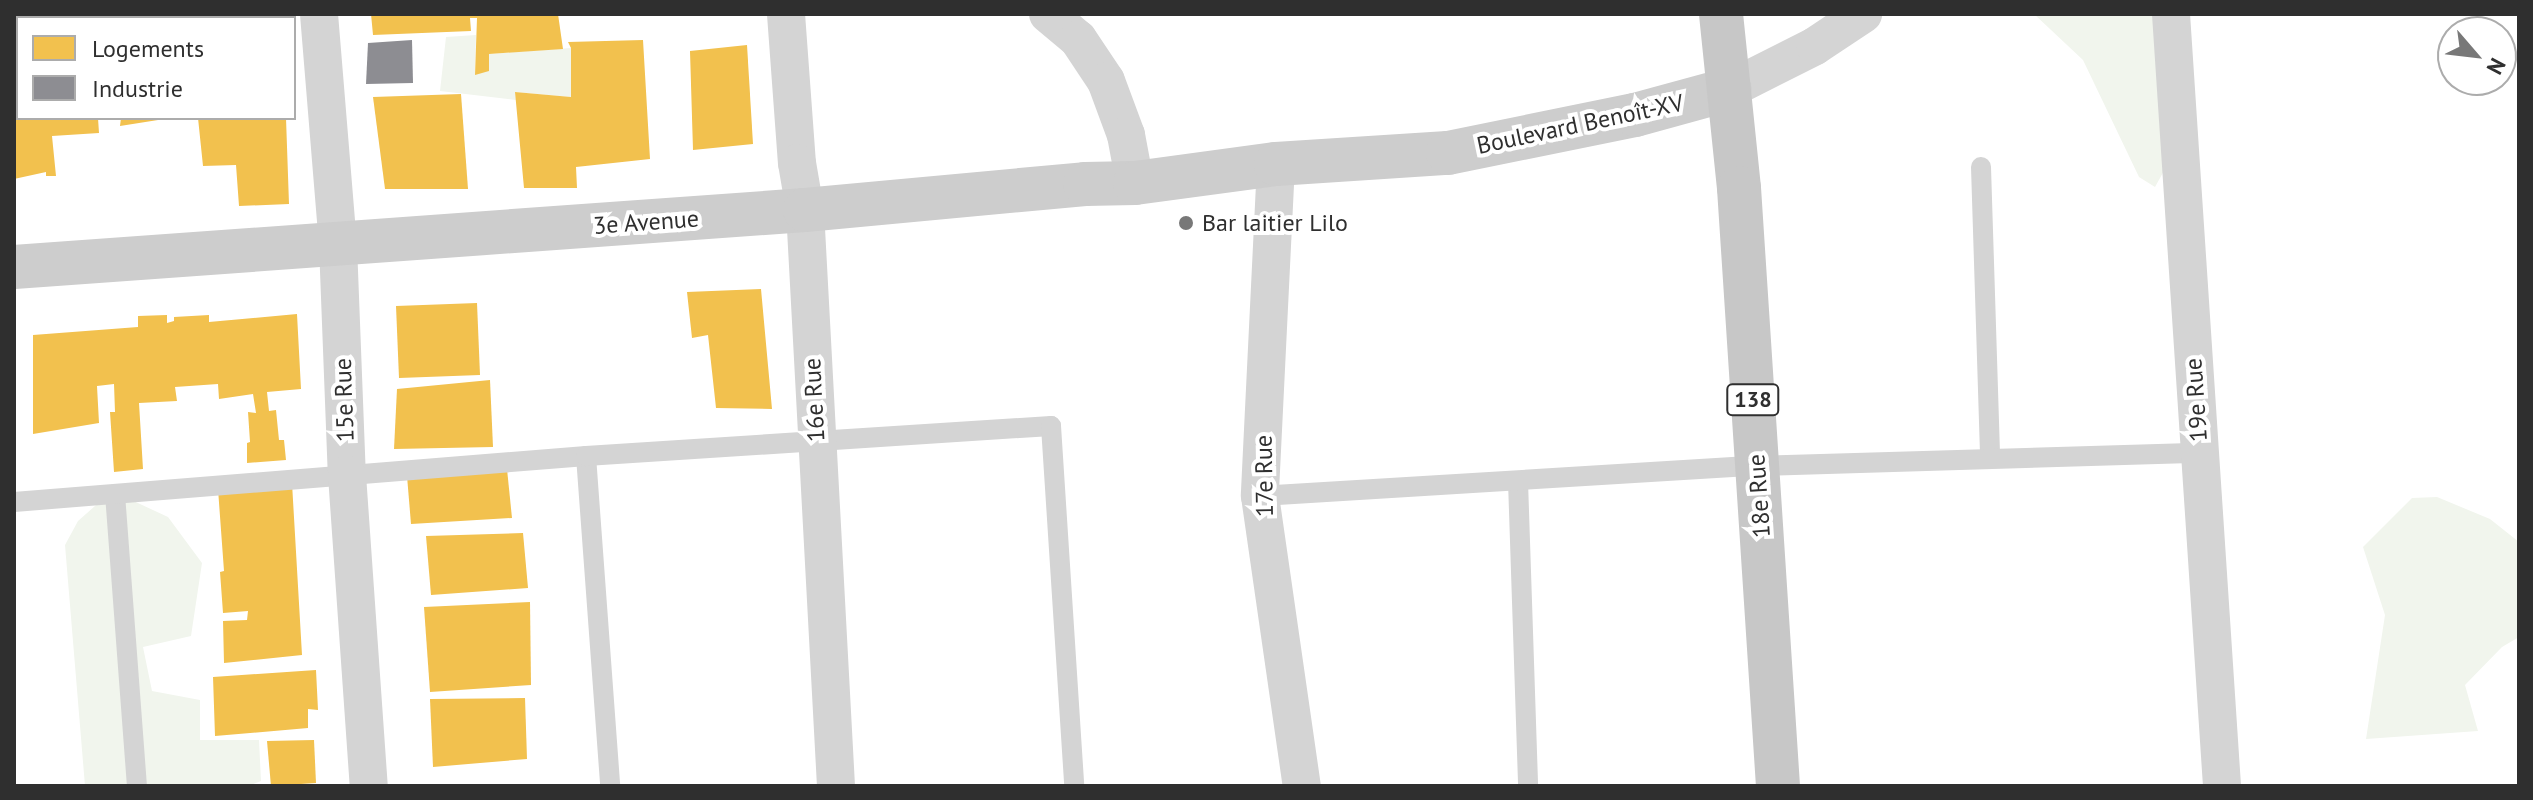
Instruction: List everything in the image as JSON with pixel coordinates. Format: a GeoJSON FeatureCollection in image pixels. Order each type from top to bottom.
{"type":"FeatureCollection","features":[{"type":"Feature","properties":{"kind":"main road","name":"18e Rue"},"geometry":{"type":"LineString","coordinates":[[1721,14],[1730,89],[1778,786]]}},
{"type":"Feature","properties":{"kind":"street","name":"15e Rue"},"geometry":{"type":"LineString","coordinates":[[319,14],[338,245],[347,475],[369,786]]}},
{"type":"Feature","properties":{"kind":"street","name":"16e Rue"},"geometry":{"type":"LineString","coordinates":[[786,14],[797,163],[805,210],[836,786]]}},
{"type":"Feature","properties":{"kind":"street"},"geometry":{"type":"LineString","coordinates":[[1048,14],[1078,39],[1106,81],[1126,135],[1135,183]]}},
{"type":"Feature","properties":{"kind":"street","name":"Boulevard Benoît-XV"},"geometry":{"type":"LineString","coordinates":[[1276,164],[1448,153],[1635,115],[1730,89],[1815,46],[1863,14]]}},
{"type":"Feature","properties":{"kind":"street","name":"19e Rue"},"geometry":{"type":"LineString","coordinates":[[2171,14],[2222,786]]}},
{"type":"Feature","properties":{"kind":"street","name":"3e Avenue"},"geometry":{"type":"LineString","coordinates":[[14,267],[805,210],[1085,184],[1135,183],[1276,164]]}},
{"type":"Feature","properties":{"kind":"street","name":"17e Rue"},"geometry":{"type":"LineString","coordinates":[[1276,164],[1260,496],[1302,786]]}},
{"type":"Feature","properties":{"kind":"lane"},"geometry":{"type":"LineString","coordinates":[[1981,167],[1990,457]]}},
{"type":"Feature","properties":{"kind":"lane"},"geometry":{"type":"LineString","coordinates":[[14,502],[586,456],[1051,426],[1074,786]]}},
{"type":"Feature","properties":{"kind":"lane"},"geometry":{"type":"LineString","coordinates":[[1260,496],[1757,466],[2200,453]]}},
{"type":"Feature","properties":{"kind":"lane"},"geometry":{"type":"LineString","coordinates":[[586,456],[610,786]]}},
{"type":"Feature","properties":{"kind":"lane"},"geometry":{"type":"LineString","coordinates":[[1518,481],[1528,786]]}},
{"type":"Feature","properties":{"kind":"lane"},"geometry":{"type":"LineString","coordinates":[[115,494],[137,786]]}},
{"type":"Feature","properties":{"kind":"shaded area"},"geometry":{"type":"Polygon","coordinates":[[[2034,14],[2162,14],[2170,160],[2155,187],[2139,177],[2083,60],[2034,14]]]}},
{"type":"Feature","properties":{"kind":"shaded area"},"geometry":{"type":"Polygon","coordinates":[[[476,35],[475,74],[489,54],[571,48],[571,97],[515,92],[516,100],[440,91],[446,37],[476,35]]]}},
{"type":"Feature","properties":{"kind":"shaded area"},"geometry":{"type":"Polygon","coordinates":[[[112,491],[168,517],[202,563],[191,636],[143,647],[152,691],[200,700],[200,740],[259,740],[261,781],[248,786],[85,786],[65,545],[78,521],[112,491]]]}},
{"type":"Feature","properties":{"kind":"shaded area"},"geometry":{"type":"Polygon","coordinates":[[[2437,497],[2490,519],[2519,542],[2519,637],[2502,647],[2465,685],[2478,731],[2366,739],[2385,615],[2363,547],[2412,498],[2437,497]]]}},
{"type":"Feature","properties":{"kind":"building: Logements"},"geometry":{"type":"Polygon","coordinates":[[[122,14],[284,14],[284,16],[122,14]]]}},
{"type":"Feature","properties":{"kind":"building: Logements"},"geometry":{"type":"Polygon","coordinates":[[[371,14],[558,14],[563,49],[489,54],[489,71],[475,75],[477,18],[470,18],[471,31],[373,35],[371,14]]]}},
{"type":"Feature","properties":{"kind":"building: Logements"},"geometry":{"type":"Polygon","coordinates":[[[643,40],[650,159],[576,167],[577,188],[524,188],[515,92],[571,97],[571,48],[568,42],[643,40]]]}},
{"type":"Feature","properties":{"kind":"building: Logements"},"geometry":{"type":"Polygon","coordinates":[[[747,45],[753,144],[693,150],[690,51],[747,45]]]}},
{"type":"Feature","properties":{"kind":"building: Logements"},"geometry":{"type":"Polygon","coordinates":[[[14,83],[16,120],[98,120],[99,133],[52,136],[56,176],[46,176],[46,172],[14,179],[14,83]]]}},
{"type":"Feature","properties":{"kind":"building: Logements"},"geometry":{"type":"Polygon","coordinates":[[[461,94],[468,189],[385,189],[373,97],[461,94]]]}},
{"type":"Feature","properties":{"kind":"building: Logements"},"geometry":{"type":"Polygon","coordinates":[[[121,120],[158,120],[120,126],[121,120]]]}},
{"type":"Feature","properties":{"kind":"building: Logements"},"geometry":{"type":"Polygon","coordinates":[[[198,120],[286,120],[289,204],[239,206],[236,165],[203,166],[198,120]]]}},
{"type":"Feature","properties":{"kind":"building: Logements"},"geometry":{"type":"Polygon","coordinates":[[[761,289],[772,409],[716,408],[708,335],[692,338],[687,292],[761,289]]]}},
{"type":"Feature","properties":{"kind":"building: Logements"},"geometry":{"type":"Polygon","coordinates":[[[477,303],[480,375],[399,378],[396,306],[477,303]]]}},
{"type":"Feature","properties":{"kind":"building: Logements"},"geometry":{"type":"Polygon","coordinates":[[[297,314],[301,389],[267,392],[269,411],[276,410],[279,440],[284,440],[286,460],[247,463],[247,443],[250,442],[248,412],[256,413],[253,394],[219,399],[218,384],[175,387],[177,401],[139,403],[143,469],[114,472],[110,412],[115,412],[114,384],[97,386],[99,423],[33,434],[33,335],[138,327],[138,316],[167,315],[167,323],[174,321],[174,317],[209,315],[209,322],[297,314]]]}},
{"type":"Feature","properties":{"kind":"building: Logements"},"geometry":{"type":"Polygon","coordinates":[[[490,380],[493,447],[394,449],[397,389],[490,380]]]}},
{"type":"Feature","properties":{"kind":"building: Logements"},"geometry":{"type":"Polygon","coordinates":[[[507,469],[512,518],[411,524],[407,476],[507,469]]]}},
{"type":"Feature","properties":{"kind":"building: Logements"},"geometry":{"type":"Polygon","coordinates":[[[292,483],[302,655],[224,663],[223,621],[247,620],[248,611],[223,613],[220,572],[224,571],[218,489],[292,483]]]}},
{"type":"Feature","properties":{"kind":"building: Logements"},"geometry":{"type":"Polygon","coordinates":[[[523,533],[528,588],[431,595],[426,536],[523,533]]]}},
{"type":"Feature","properties":{"kind":"building: Logements"},"geometry":{"type":"Polygon","coordinates":[[[530,602],[531,685],[430,692],[424,607],[530,602]]]}},
{"type":"Feature","properties":{"kind":"building: Logements"},"geometry":{"type":"Polygon","coordinates":[[[316,670],[318,710],[308,709],[308,728],[215,736],[213,677],[316,670]]]}},
{"type":"Feature","properties":{"kind":"building: Logements"},"geometry":{"type":"Polygon","coordinates":[[[525,698],[527,759],[433,767],[430,699],[525,698]]]}},
{"type":"Feature","properties":{"kind":"building: Logements"},"geometry":{"type":"Polygon","coordinates":[[[314,740],[316,783],[271,786],[267,741],[314,740]]]}},
{"type":"Feature","properties":{"kind":"building: Industrie"},"geometry":{"type":"Polygon","coordinates":[[[412,40],[413,83],[366,84],[368,43],[412,40]]]}},
{"type":"Feature","properties":{"kind":"place","name":"Bar laitier Lilo"},"geometry":{"type":"Point","coordinates":[1186,223]}}]}
